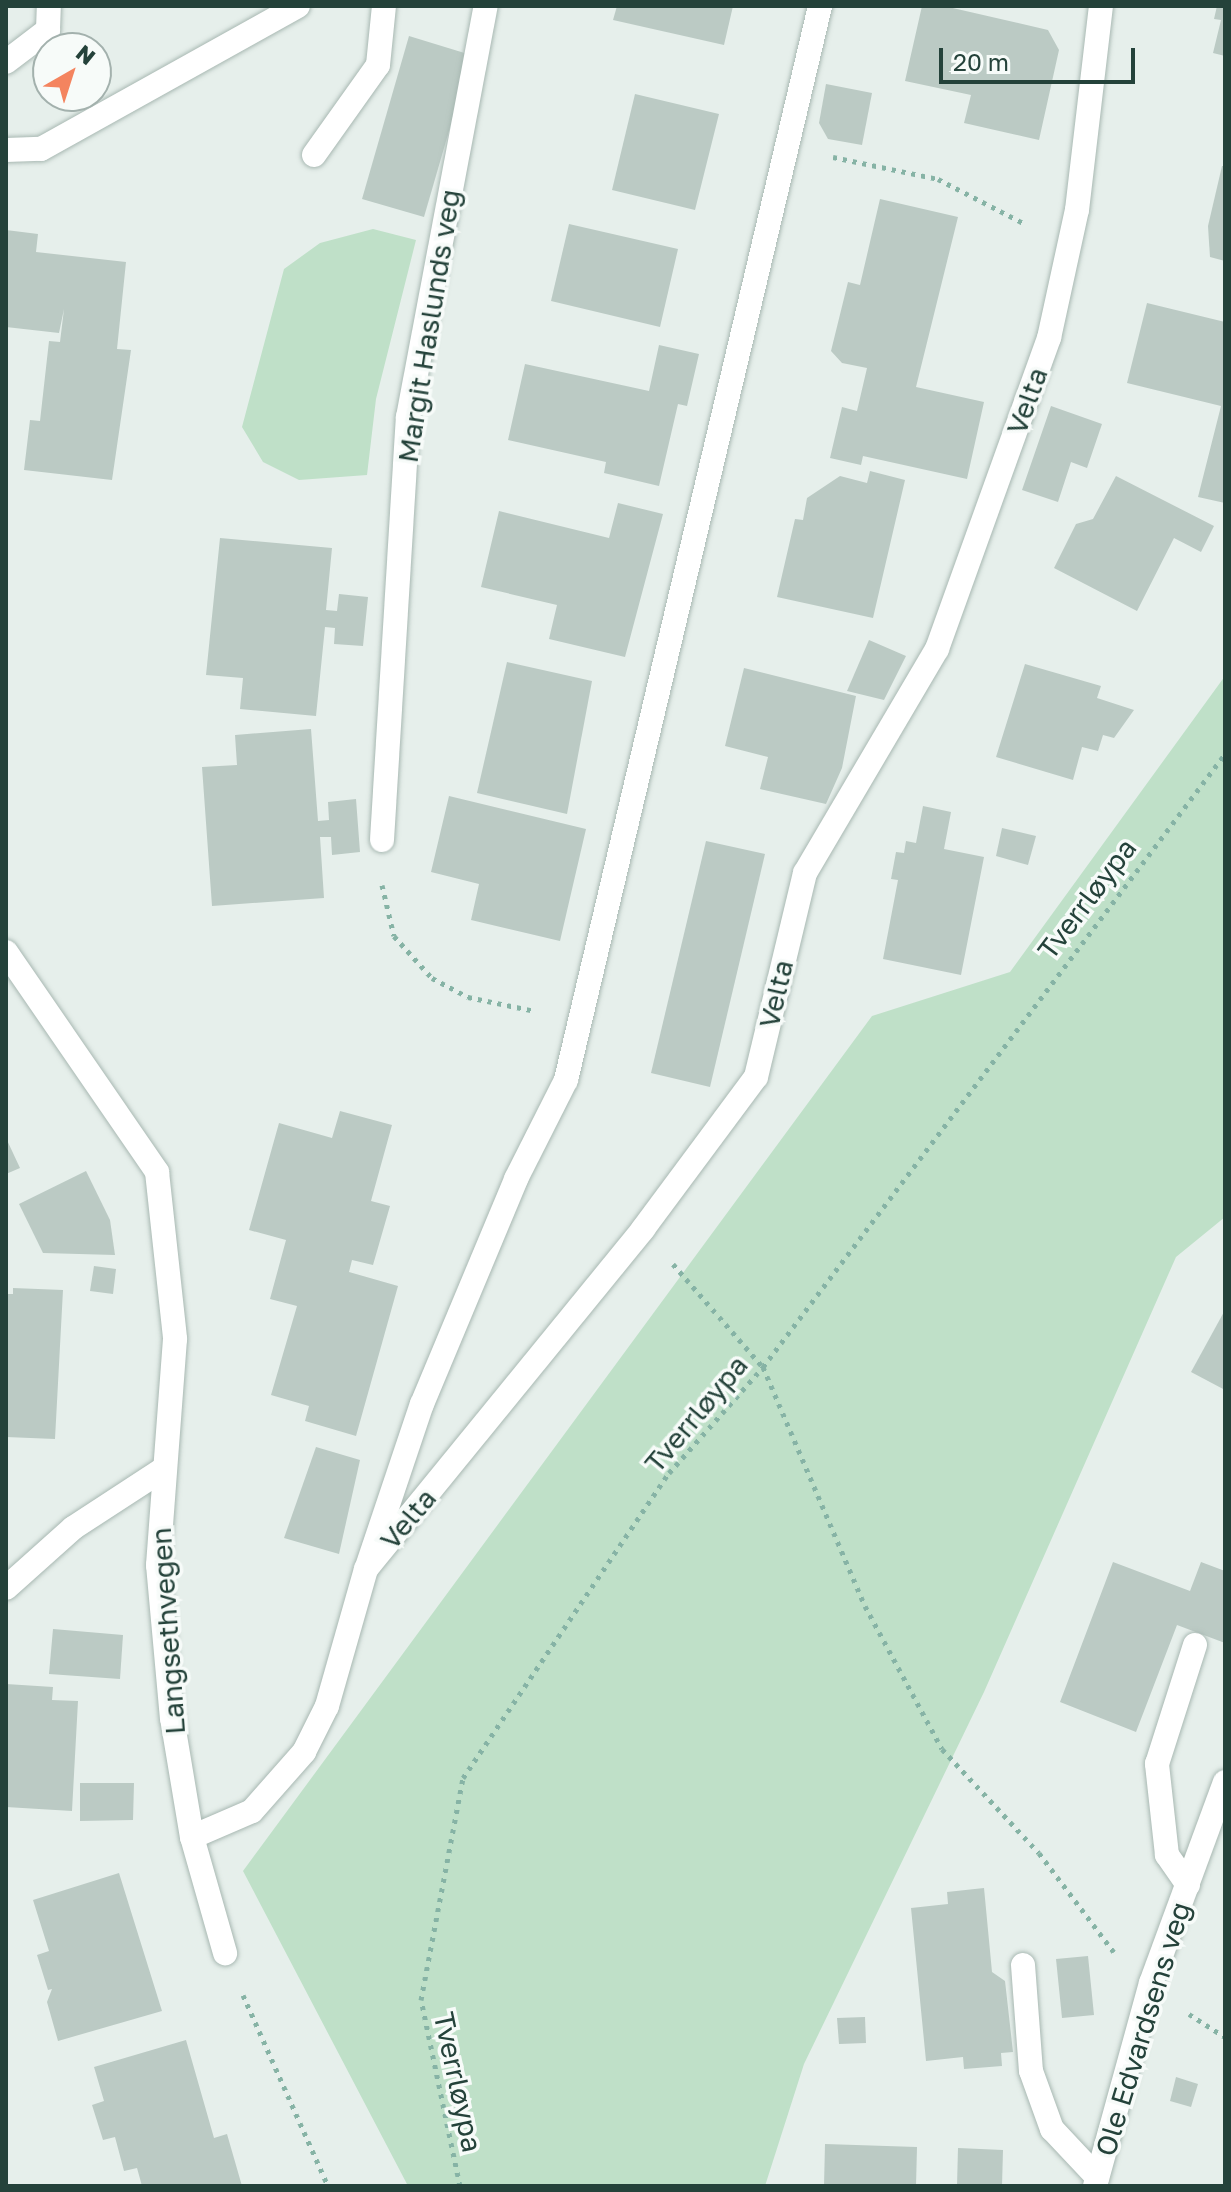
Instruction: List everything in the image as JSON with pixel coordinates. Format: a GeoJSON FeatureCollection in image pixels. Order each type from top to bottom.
{"type":"FeatureCollection","features":[{"type":"Feature","properties":{"kind":"street"},"geometry":{"type":"LineString","coordinates":[[6,62],[48,30],[49,6]]}},
{"type":"Feature","properties":{"kind":"street"},"geometry":{"type":"LineString","coordinates":[[6,150],[41,149],[298,6]]}},
{"type":"Feature","properties":{"kind":"street"},"geometry":{"type":"LineString","coordinates":[[314,155],[378,65],[384,6]]}},
{"type":"Feature","properties":{"kind":"street","name":"Margit Haslunds veg"},"geometry":{"type":"LineString","coordinates":[[382,840],[408,417],[486,6]]}},
{"type":"Feature","properties":{"kind":"street"},"geometry":{"type":"LineString","coordinates":[[366,1569],[422,1404],[516,1179],[566,1080],[820,6]]}},
{"type":"Feature","properties":{"kind":"street","name":"Velta"},"geometry":{"type":"LineString","coordinates":[[192,1837],[252,1811],[304,1752],[327,1706],[366,1569],[643,1229],[756,1077],[805,873],[937,649],[1049,338],[1069,247],[1101,6]]}},
{"type":"Feature","properties":{"kind":"street","name":"Langsethvegen"},"geometry":{"type":"LineString","coordinates":[[6,952],[157,1172],[175,1339],[162,1470],[158,1565],[172,1718],[192,1837],[225,1953]]}},
{"type":"Feature","properties":{"kind":"street"},"geometry":{"type":"LineString","coordinates":[[6,1588],[73,1528],[162,1470]]}},
{"type":"Feature","properties":{"kind":"street"},"geometry":{"type":"LineString","coordinates":[[1188,1885],[1167,1855],[1157,1764],[1195,1645]]}},
{"type":"Feature","properties":{"kind":"street","name":"Ole Edvardsens veg"},"geometry":{"type":"LineString","coordinates":[[1096,2181],[1151,1983],[1225,1782]]}},
{"type":"Feature","properties":{"kind":"street"},"geometry":{"type":"LineString","coordinates":[[1023,1965],[1031,2071],[1052,2129],[1096,2181]]}},
{"type":"Feature","properties":{"kind":"path"},"geometry":{"type":"LineString","coordinates":[[787,142],[938,179],[1069,247]]}},
{"type":"Feature","properties":{"kind":"path","name":"Tverrløypa"},"geometry":{"type":"LineString","coordinates":[[460,2186],[421,2000],[463,1778],[669,1473],[763,1367],[1225,754]]}},
{"type":"Feature","properties":{"kind":"path"},"geometry":{"type":"LineString","coordinates":[[382,888],[394,936],[432,978],[468,997],[580,1020]]}},
{"type":"Feature","properties":{"kind":"path"},"geometry":{"type":"LineString","coordinates":[[643,1229],[763,1367],[865,1606],[942,1749],[1039,1853],[1092,1928],[1127,1966],[1151,1983]]}},
{"type":"Feature","properties":{"kind":"path"},"geometry":{"type":"LineString","coordinates":[[225,1953],[328,2186]]}},
{"type":"Feature","properties":{"kind":"green space"},"geometry":{"type":"Polygon","coordinates":[[[373,229],[416,240],[376,399],[367,475],[299,480],[263,462],[242,427],[284,269],[320,243],[373,229]]]}},
{"type":"Feature","properties":{"kind":"green space"},"geometry":{"type":"Polygon","coordinates":[[[1225,676],[1225,1217],[1176,1257],[984,1692],[804,2064],[765,2186],[408,2186],[243,1871],[872,1016],[1010,972],[1225,676]]]}},
{"type":"Feature","properties":{"kind":"building"},"geometry":{"type":"Polygon","coordinates":[[[617,6],[733,6],[724,45],[613,20],[617,6]]]}},
{"type":"Feature","properties":{"kind":"building"},"geometry":{"type":"Polygon","coordinates":[[[922,6],[944,6],[1048,30],[1059,50],[1039,140],[964,123],[971,95],[905,81],[922,6]]]}},
{"type":"Feature","properties":{"kind":"building"},"geometry":{"type":"Polygon","coordinates":[[[1217,6],[1225,6],[1225,56],[1213,53],[1221,20],[1214,19],[1217,6]]]}},
{"type":"Feature","properties":{"kind":"building"},"geometry":{"type":"Polygon","coordinates":[[[409,36],[471,55],[424,217],[362,199],[409,36]]]}},
{"type":"Feature","properties":{"kind":"building"},"geometry":{"type":"Polygon","coordinates":[[[826,84],[872,93],[862,145],[828,139],[819,123],[826,84]]]}},
{"type":"Feature","properties":{"kind":"building"},"geometry":{"type":"Polygon","coordinates":[[[635,94],[719,114],[695,210],[612,190],[635,94]]]}},
{"type":"Feature","properties":{"kind":"building"},"geometry":{"type":"Polygon","coordinates":[[[1222,166],[1225,166],[1225,261],[1210,257],[1208,226],[1222,166]]]}},
{"type":"Feature","properties":{"kind":"building"},"geometry":{"type":"Polygon","coordinates":[[[880,199],[958,217],[916,387],[984,402],[967,479],[863,456],[861,465],[830,458],[842,407],[857,411],[867,368],[842,363],[831,351],[848,282],[860,285],[880,199]]]}},
{"type":"Feature","properties":{"kind":"building"},"geometry":{"type":"Polygon","coordinates":[[[569,224],[678,249],[660,327],[551,301],[569,224]]]}},
{"type":"Feature","properties":{"kind":"building"},"geometry":{"type":"Polygon","coordinates":[[[6,230],[38,234],[36,252],[126,262],[117,349],[131,350],[112,480],[24,470],[30,420],[40,421],[49,341],[60,342],[64,309],[59,333],[6,327],[6,230]]]}},
{"type":"Feature","properties":{"kind":"building"},"geometry":{"type":"Polygon","coordinates":[[[1147,303],[1225,322],[1225,503],[1198,497],[1221,406],[1127,383],[1147,303]]]}},
{"type":"Feature","properties":{"kind":"building"},"geometry":{"type":"Polygon","coordinates":[[[659,345],[699,354],[687,406],[678,404],[659,486],[604,473],[606,462],[508,440],[525,364],[649,391],[659,345]]]}},
{"type":"Feature","properties":{"kind":"building"},"geometry":{"type":"Polygon","coordinates":[[[1051,406],[1102,424],[1087,468],[1071,462],[1058,502],[1022,490],[1051,406]]]}},
{"type":"Feature","properties":{"kind":"building"},"geometry":{"type":"Polygon","coordinates":[[[870,471],[905,480],[873,618],[777,597],[795,519],[803,520],[807,498],[840,476],[867,483],[870,471]]]}},
{"type":"Feature","properties":{"kind":"building"},"geometry":{"type":"Polygon","coordinates":[[[1116,476],[1214,526],[1201,552],[1174,538],[1137,611],[1054,568],[1076,524],[1093,519],[1116,476]]]}},
{"type":"Feature","properties":{"kind":"building"},"geometry":{"type":"Polygon","coordinates":[[[618,503],[663,514],[625,657],[549,639],[557,605],[481,587],[499,511],[609,538],[618,503]]]}},
{"type":"Feature","properties":{"kind":"building"},"geometry":{"type":"Polygon","coordinates":[[[220,538],[332,548],[326,610],[337,611],[339,594],[368,597],[363,646],[334,644],[335,628],[325,627],[316,716],[240,709],[243,678],[206,675],[220,538]]]}},
{"type":"Feature","properties":{"kind":"building"},"geometry":{"type":"Polygon","coordinates":[[[869,640],[906,656],[884,700],[847,691],[869,640]]]}},
{"type":"Feature","properties":{"kind":"building"},"geometry":{"type":"Polygon","coordinates":[[[507,662],[592,681],[567,814],[477,793],[507,662]]]}},
{"type":"Feature","properties":{"kind":"building"},"geometry":{"type":"Polygon","coordinates":[[[1025,664],[1101,686],[1097,698],[1134,710],[1114,738],[1103,735],[1098,751],[1082,747],[1073,780],[996,757],[1025,664]]]}},
{"type":"Feature","properties":{"kind":"building"},"geometry":{"type":"Polygon","coordinates":[[[744,668],[856,696],[842,768],[826,804],[760,789],[768,757],[725,746],[744,668]]]}},
{"type":"Feature","properties":{"kind":"building"},"geometry":{"type":"Polygon","coordinates":[[[311,729],[318,821],[329,820],[328,802],[356,799],[360,852],[332,855],[331,837],[320,837],[324,898],[212,906],[202,767],[237,765],[235,735],[311,729]]]}},
{"type":"Feature","properties":{"kind":"building"},"geometry":{"type":"Polygon","coordinates":[[[449,796],[586,829],[560,941],[471,920],[479,884],[431,872],[449,796]]]}},
{"type":"Feature","properties":{"kind":"building"},"geometry":{"type":"Polygon","coordinates":[[[923,806],[951,812],[944,849],[984,857],[961,975],[883,959],[898,880],[891,879],[896,852],[904,853],[906,841],[916,843],[923,806]]]}},
{"type":"Feature","properties":{"kind":"building"},"geometry":{"type":"Polygon","coordinates":[[[1002,828],[1036,836],[1028,865],[996,856],[1002,828]]]}},
{"type":"Feature","properties":{"kind":"building"},"geometry":{"type":"Polygon","coordinates":[[[706,841],[765,854],[710,1087],[651,1073],[706,841]]]}},
{"type":"Feature","properties":{"kind":"building"},"geometry":{"type":"Polygon","coordinates":[[[340,1111],[392,1125],[371,1201],[390,1206],[373,1265],[352,1260],[349,1272],[398,1286],[356,1436],[305,1421],[309,1406],[271,1395],[297,1306],[270,1299],[286,1240],[249,1230],[279,1123],[332,1138],[340,1111]]]}},
{"type":"Feature","properties":{"kind":"building"},"geometry":{"type":"Polygon","coordinates":[[[6,1138],[20,1168],[6,1174],[6,1138]]]}},
{"type":"Feature","properties":{"kind":"building"},"geometry":{"type":"Polygon","coordinates":[[[86,1171],[110,1220],[115,1255],[43,1253],[19,1204],[86,1171]]]}},
{"type":"Feature","properties":{"kind":"building"},"geometry":{"type":"Polygon","coordinates":[[[94,1266],[116,1269],[113,1294],[90,1291],[94,1266]]]}},
{"type":"Feature","properties":{"kind":"building"},"geometry":{"type":"Polygon","coordinates":[[[13,1288],[63,1290],[55,1439],[6,1437],[6,1294],[13,1294],[13,1288]]]}},
{"type":"Feature","properties":{"kind":"building"},"geometry":{"type":"Polygon","coordinates":[[[1225,1310],[1225,1390],[1191,1372],[1225,1310]]]}},
{"type":"Feature","properties":{"kind":"building"},"geometry":{"type":"Polygon","coordinates":[[[316,1447],[360,1460],[339,1554],[284,1538],[316,1447]]]}},
{"type":"Feature","properties":{"kind":"building"},"geometry":{"type":"Polygon","coordinates":[[[1113,1562],[1190,1591],[1201,1562],[1225,1571],[1225,1643],[1177,1625],[1136,1732],[1060,1702],[1113,1562]]]}},
{"type":"Feature","properties":{"kind":"building"},"geometry":{"type":"Polygon","coordinates":[[[53,1629],[123,1635],[120,1679],[49,1674],[53,1629]]]}},
{"type":"Feature","properties":{"kind":"building"},"geometry":{"type":"Polygon","coordinates":[[[6,1684],[53,1687],[52,1700],[78,1701],[72,1811],[6,1807],[6,1684]]]}},
{"type":"Feature","properties":{"kind":"building"},"geometry":{"type":"Polygon","coordinates":[[[80,1783],[134,1783],[133,1820],[80,1821],[80,1783]]]}},
{"type":"Feature","properties":{"kind":"building"},"geometry":{"type":"Polygon","coordinates":[[[119,1873],[162,2011],[58,2041],[47,2002],[52,1989],[48,1990],[37,1955],[49,1951],[33,1900],[119,1873]]]}},
{"type":"Feature","properties":{"kind":"building"},"geometry":{"type":"Polygon","coordinates":[[[984,1888],[992,1972],[1005,1981],[1013,2052],[1001,2053],[1002,2066],[964,2069],[963,2057],[926,2061],[911,1908],[948,1904],[947,1892],[984,1888]]]}},
{"type":"Feature","properties":{"kind":"building"},"geometry":{"type":"Polygon","coordinates":[[[1088,1956],[1094,2015],[1062,2018],[1056,1959],[1088,1956]]]}},
{"type":"Feature","properties":{"kind":"building"},"geometry":{"type":"Polygon","coordinates":[[[865,2017],[866,2043],[839,2044],[837,2018],[865,2017]]]}},
{"type":"Feature","properties":{"kind":"building"},"geometry":{"type":"Polygon","coordinates":[[[186,2040],[214,2138],[227,2134],[242,2186],[142,2186],[137,2168],[124,2171],[115,2137],[103,2140],[92,2105],[104,2101],[94,2067],[186,2040]]]}},
{"type":"Feature","properties":{"kind":"building"},"geometry":{"type":"Polygon","coordinates":[[[1176,2077],[1198,2084],[1191,2107],[1170,2101],[1176,2077]]]}},
{"type":"Feature","properties":{"kind":"building"},"geometry":{"type":"Polygon","coordinates":[[[825,2144],[917,2147],[916,2186],[824,2186],[825,2144]]]}},
{"type":"Feature","properties":{"kind":"building"},"geometry":{"type":"Polygon","coordinates":[[[958,2148],[1003,2150],[1002,2186],[957,2186],[958,2148]]]}}]}
